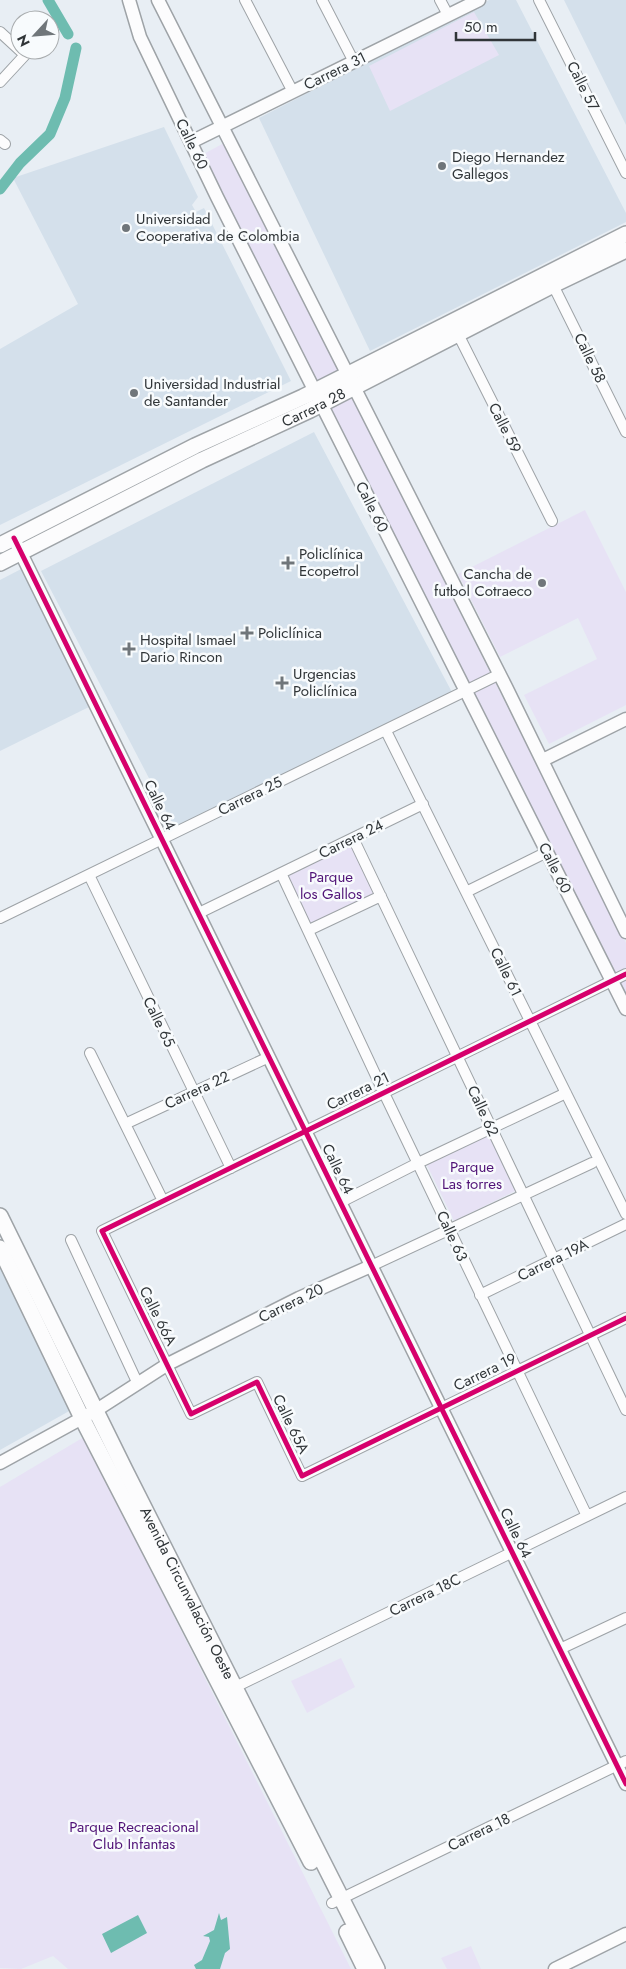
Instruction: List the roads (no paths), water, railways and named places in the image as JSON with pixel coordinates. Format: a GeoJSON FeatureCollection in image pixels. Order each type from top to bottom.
{"type":"FeatureCollection","features":[{"type":"Feature","properties":{"kind":"main road","name":"Carrera 28"},"geometry":{"type":"LineString","coordinates":[[0,562],[202,460],[317,398],[346,374],[626,234]]}},
{"type":"Feature","properties":{"kind":"main road","name":"Carrera 28"},"geometry":{"type":"LineString","coordinates":[[7,542],[195,446],[317,398],[354,388],[553,285],[626,250]]}},
{"type":"Feature","properties":{"kind":"main road","name":"Avenida Circunvalación Oeste"},"geometry":{"type":"LineString","coordinates":[[0,1216],[89,1414]]}},
{"type":"Feature","properties":{"kind":"main road","name":"Avenida Circunvalación Oeste"},"geometry":{"type":"LineString","coordinates":[[0,1248],[89,1414],[337,1900],[377,1969]]}},
{"type":"Feature","properties":{"kind":"main road","name":"Avenida Circunvalación Oeste"},"geometry":{"type":"LineString","coordinates":[[337,1900],[364,1969]]}},
{"type":"Feature","properties":{"kind":"street","name":"Calle 60"},"geometry":{"type":"LineString","coordinates":[[129,0],[140,37],[317,398],[626,1009]]}},
{"type":"Feature","properties":{"kind":"street"},"geometry":{"type":"LineString","coordinates":[[245,0],[293,92]]}},
{"type":"Feature","properties":{"kind":"street"},"geometry":{"type":"LineString","coordinates":[[322,0],[354,62]]}},
{"type":"Feature","properties":{"kind":"street"},"geometry":{"type":"LineString","coordinates":[[440,0],[448,15]]}},
{"type":"Feature","properties":{"kind":"street","name":"Carrera 31"},"geometry":{"type":"LineString","coordinates":[[191,142],[479,0]]}},
{"type":"Feature","properties":{"kind":"street","name":"Calle 57"},"geometry":{"type":"LineString","coordinates":[[539,0],[626,173]]}},
{"type":"Feature","properties":{"kind":"street"},"geometry":{"type":"LineString","coordinates":[[161,1],[346,374],[543,760],[626,932]]}},
{"type":"Feature","properties":{"kind":"street"},"geometry":{"type":"LineString","coordinates":[[0,32],[25,55],[0,82]]}},
{"type":"Feature","properties":{"kind":"street","name":"Calle 58"},"geometry":{"type":"LineString","coordinates":[[553,285],[626,432]]}},
{"type":"Feature","properties":{"kind":"street","name":"Calle 59"},"geometry":{"type":"LineString","coordinates":[[458,334],[552,521]]}},
{"type":"Feature","properties":{"kind":"street","name":"Calle 64"},"geometry":{"type":"LineString","coordinates":[[7,542],[21,552],[560,1649],[621,1763],[626,1784]]}},
{"type":"Feature","properties":{"kind":"street","name":"Carrera 25"},"geometry":{"type":"LineString","coordinates":[[0,918],[500,674]]}},
{"type":"Feature","properties":{"kind":"street"},"geometry":{"type":"LineString","coordinates":[[543,760],[626,719]]}},
{"type":"Feature","properties":{"kind":"street","name":"Calle 61"},"geometry":{"type":"LineString","coordinates":[[386,731],[626,1214]]}},
{"type":"Feature","properties":{"kind":"street","name":"Carrera 24"},"geometry":{"type":"LineString","coordinates":[[198,913],[423,804]]}},
{"type":"Feature","properties":{"kind":"street","name":"Calle 62"},"geometry":{"type":"LineString","coordinates":[[353,838],[458,1056],[589,1336],[626,1410]]}},
{"type":"Feature","properties":{"kind":"street"},"geometry":{"type":"LineString","coordinates":[[466,892],[547,852]]}},
{"type":"Feature","properties":{"kind":"street","name":"Calle 63"},"geometry":{"type":"LineString","coordinates":[[281,873],[480,1295],[519,1369],[587,1516]]}},
{"type":"Feature","properties":{"kind":"street","name":"Calle 65"},"geometry":{"type":"LineString","coordinates":[[89,875],[231,1168]]}},
{"type":"Feature","properties":{"kind":"street"},"geometry":{"type":"LineString","coordinates":[[308,930],[380,896]]}},
{"type":"Feature","properties":{"kind":"street","name":"Carrera 21"},"geometry":{"type":"LineString","coordinates":[[102,1231],[626,974]]}},
{"type":"Feature","properties":{"kind":"street"},"geometry":{"type":"LineString","coordinates":[[90,1053],[163,1201]]}},
{"type":"Feature","properties":{"kind":"street","name":"Carrera 22"},"geometry":{"type":"LineString","coordinates":[[125,1124],[269,1056]]}},
{"type":"Feature","properties":{"kind":"street"},"geometry":{"type":"LineString","coordinates":[[341,1202],[418,1163],[566,1093]]}},
{"type":"Feature","properties":{"kind":"street","name":"Carrera 20"},"geometry":{"type":"LineString","coordinates":[[0,1463],[89,1414],[168,1364],[299,1298],[524,1196],[592,1163]]}},
{"type":"Feature","properties":{"kind":"street","name":"Carrera 19A"},"geometry":{"type":"LineString","coordinates":[[480,1295],[626,1224]]}},
{"type":"Feature","properties":{"kind":"street","name":"Calle 66A"},"geometry":{"type":"LineString","coordinates":[[102,1231],[191,1414],[257,1382]]}},
{"type":"Feature","properties":{"kind":"street"},"geometry":{"type":"LineString","coordinates":[[71,1240],[138,1382]]}},
{"type":"Feature","properties":{"kind":"street","name":"Carrera 19"},"geometry":{"type":"LineString","coordinates":[[302,1476],[626,1318]]}},
{"type":"Feature","properties":{"kind":"street","name":"Calle 65A"},"geometry":{"type":"LineString","coordinates":[[257,1382],[302,1476]]}},
{"type":"Feature","properties":{"kind":"street","name":"Carrera 18C"},"geometry":{"type":"LineString","coordinates":[[229,1690],[626,1497]]}},
{"type":"Feature","properties":{"kind":"street"},"geometry":{"type":"LineString","coordinates":[[560,1649],[626,1618]]}},
{"type":"Feature","properties":{"kind":"street","name":"Carrera 18"},"geometry":{"type":"LineString","coordinates":[[337,1900],[621,1763]]}},
{"type":"Feature","properties":{"kind":"street"},"geometry":{"type":"LineString","coordinates":[[555,1969],[626,1934]]}},
{"type":"Feature","properties":{"kind":"waterway"},"geometry":{"type":"LineString","coordinates":[[48,0],[68,34]]}},
{"type":"Feature","properties":{"kind":"waterway"},"geometry":{"type":"LineString","coordinates":[[0,189],[20,163],[50,134],[65,98],[76,48]]}},
{"type":"Feature","properties":{"kind":"place","name":"Diego Hernandez Gallegos"},"geometry":{"type":"Point","coordinates":[442,166]}},
{"type":"Feature","properties":{"kind":"place","name":"Universidad Cooperativa de Colombia"},"geometry":{"type":"Point","coordinates":[126,228]}},
{"type":"Feature","properties":{"kind":"place","name":"Universidad Industrial de Santander"},"geometry":{"type":"Point","coordinates":[134,393]}},
{"type":"Feature","properties":{"kind":"place","name":"Policlínica Ecopetrol"},"geometry":{"type":"Point","coordinates":[288,563]}},
{"type":"Feature","properties":{"kind":"place","name":"Cancha de futbol Cotraeco"},"geometry":{"type":"Point","coordinates":[542,583]}},
{"type":"Feature","properties":{"kind":"place","name":"Policlínica"},"geometry":{"type":"Point","coordinates":[247,633]}},
{"type":"Feature","properties":{"kind":"place","name":"Hospital Ismael Dario Rincon"},"geometry":{"type":"Point","coordinates":[129,649]}},
{"type":"Feature","properties":{"kind":"place","name":"Urgencias Policlínica"},"geometry":{"type":"Point","coordinates":[282,683]}},
{"type":"Feature","properties":{"kind":"park label","name":"Parque los Gallos"},"geometry":{"type":"Point","coordinates":[331,886]}},
{"type":"Feature","properties":{"kind":"park label","name":"Parque Las torres"},"geometry":{"type":"Point","coordinates":[472,1176]}},
{"type":"Feature","properties":{"kind":"park label","name":"Parque Recreacional Club Infantas"},"geometry":{"type":"Point","coordinates":[134,1836]}}]}
